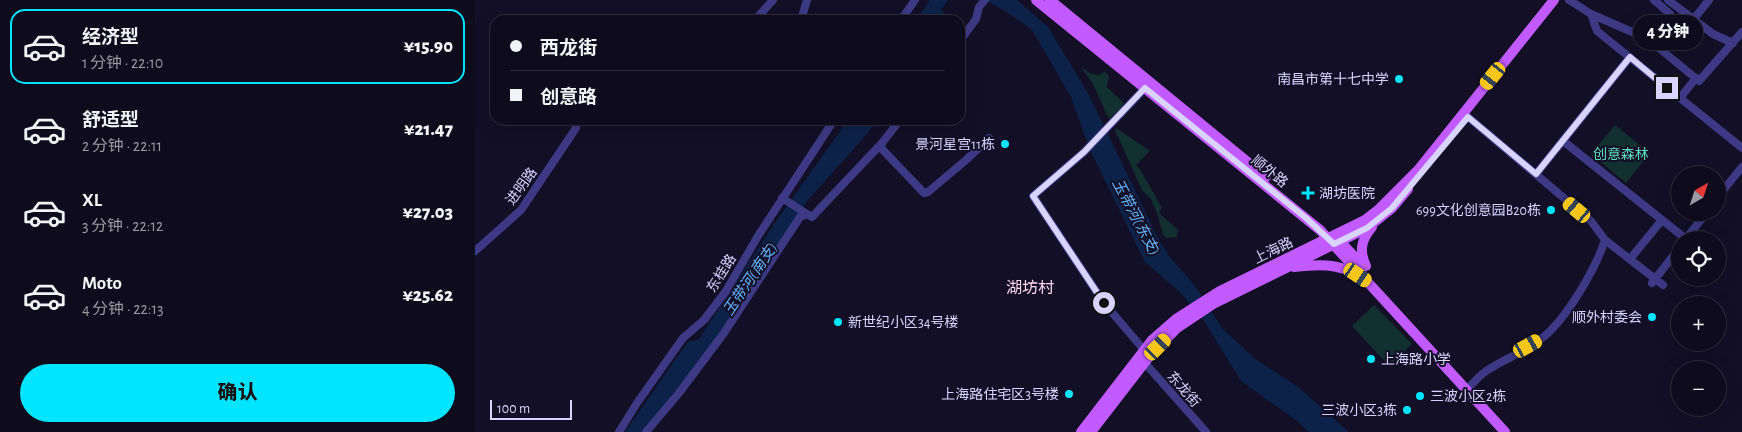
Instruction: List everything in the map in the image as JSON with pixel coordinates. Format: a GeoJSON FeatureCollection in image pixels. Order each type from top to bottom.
{"type":"FeatureCollection","features":[{"type":"Feature","properties":{"kind":"main road","name":"顺外路"},"geometry":{"type":"LineString","coordinates":[[1036,0],[1147,85]]}},
{"type":"Feature","properties":{"kind":"main road","name":"顺外路"},"geometry":{"type":"LineString","coordinates":[[1050,0],[1147,85],[1334,240],[1368,272],[1514,432]]}},
{"type":"Feature","properties":{"kind":"main road","name":"上海路"},"geometry":{"type":"LineString","coordinates":[[1210,301],[1283,269],[1334,240],[1378,210],[1413,176],[1554,0]]}},
{"type":"Feature","properties":{"kind":"main road","name":"上海路"},"geometry":{"type":"LineString","coordinates":[[1081,432],[1152,340],[1210,301],[1220,291],[1334,240],[1367,228],[1379,220],[1392,208],[1468,117],[1561,0]]}},
{"type":"Feature","properties":{"kind":"main road"},"geometry":{"type":"LineString","coordinates":[[1368,272],[1362,257],[1361,246],[1364,238],[1379,220]]}},
{"type":"Feature","properties":{"kind":"main road","name":"顺外路"},"geometry":{"type":"LineString","coordinates":[[1334,240],[1370,283],[1505,432]]}},
{"type":"Feature","properties":{"kind":"main road"},"geometry":{"type":"LineString","coordinates":[[1283,269],[1311,265],[1331,265],[1347,270],[1370,283]]}},
{"type":"Feature","properties":{"kind":"main road","name":"上海路"},"geometry":{"type":"LineString","coordinates":[[1091,432],[1144,362],[1177,324]]}},
{"type":"Feature","properties":{"kind":"street"},"geometry":{"type":"LineString","coordinates":[[762,15],[773,0]]}},
{"type":"Feature","properties":{"kind":"street"},"geometry":{"type":"LineString","coordinates":[[802,15],[807,0]]}},
{"type":"Feature","properties":{"kind":"street"},"geometry":{"type":"LineString","coordinates":[[904,15],[915,0]]}},
{"type":"Feature","properties":{"kind":"street"},"geometry":{"type":"LineString","coordinates":[[1569,0],[1591,14],[1648,40],[1699,81],[1742,32]]}},
{"type":"Feature","properties":{"kind":"street"},"geometry":{"type":"LineString","coordinates":[[1648,40],[1670,14],[1654,0]]}},
{"type":"Feature","properties":{"kind":"street"},"geometry":{"type":"LineString","coordinates":[[1668,0],[1713,34],[1733,43]]}},
{"type":"Feature","properties":{"kind":"street"},"geometry":{"type":"LineString","coordinates":[[1693,20],[1709,0]]}},
{"type":"Feature","properties":{"kind":"street"},"geometry":{"type":"LineString","coordinates":[[965,34],[976,19],[982,3]]}},
{"type":"Feature","properties":{"kind":"street"},"geometry":{"type":"LineString","coordinates":[[1591,14],[1597,31],[1742,148]]}},
{"type":"Feature","properties":{"kind":"street"},"geometry":{"type":"LineString","coordinates":[[1536,174],[1630,57]]}},
{"type":"Feature","properties":{"kind":"street"},"geometry":{"type":"LineString","coordinates":[[1680,98],[1696,78]]}},
{"type":"Feature","properties":{"kind":"street"},"geometry":{"type":"LineString","coordinates":[[1144,350],[1104,303],[1033,196],[1084,152],[1147,85]]}},
{"type":"Feature","properties":{"kind":"street"},"geometry":{"type":"LineString","coordinates":[[1468,117],[1591,221],[1605,240],[1630,259],[1653,281],[1663,285]]}},
{"type":"Feature","properties":{"kind":"street","name":"东桂路"},"geometry":{"type":"LineString","coordinates":[[619,432],[683,338],[704,320],[726,291],[831,125]]}},
{"type":"Feature","properties":{"kind":"street"},"geometry":{"type":"LineString","coordinates":[[784,199],[811,217],[882,143],[896,125]]}},
{"type":"Feature","properties":{"kind":"street","name":"进明路"},"geometry":{"type":"LineString","coordinates":[[475,251],[521,210],[576,128]]}},
{"type":"Feature","properties":{"kind":"street"},"geometry":{"type":"LineString","coordinates":[[882,143],[881,148],[885,154],[924,193],[928,192],[966,160],[989,138]]}},
{"type":"Feature","properties":{"kind":"street"},"geometry":{"type":"LineString","coordinates":[[1563,141],[1676,231]]}},
{"type":"Feature","properties":{"kind":"street"},"geometry":{"type":"LineString","coordinates":[[1726,187],[1742,167]]}},
{"type":"Feature","properties":{"kind":"street"},"geometry":{"type":"LineString","coordinates":[[647,432],[724,334],[800,216],[807,214]]}},
{"type":"Feature","properties":{"kind":"street"},"geometry":{"type":"LineString","coordinates":[[1630,259],[1662,220]]}},
{"type":"Feature","properties":{"kind":"street"},"geometry":{"type":"LineString","coordinates":[[1692,231],[1700,221]]}},
{"type":"Feature","properties":{"kind":"street"},"geometry":{"type":"LineString","coordinates":[[1471,385],[1489,369],[1541,339],[1560,319],[1599,258],[1605,240]]}},
{"type":"Feature","properties":{"kind":"street"},"geometry":{"type":"LineString","coordinates":[[1653,281],[1671,258]]}},
{"type":"Feature","properties":{"kind":"street","name":"东龙街"},"geometry":{"type":"LineString","coordinates":[[1144,362],[1206,432]]}},
{"type":"Feature","properties":{"kind":"green space"},"geometry":{"type":"Polygon","coordinates":[[[1081,67],[1092,74],[1100,75],[1104,71],[1109,76],[1107,87],[1124,103],[1109,119],[1093,84],[1081,67]]]}},
{"type":"Feature","properties":{"kind":"green space","name":"创意森林"},"geometry":{"type":"Polygon","coordinates":[[[1615,125],[1650,153],[1626,183],[1591,154],[1615,125]]]}},
{"type":"Feature","properties":{"kind":"green space"},"geometry":{"type":"Polygon","coordinates":[[[1116,128],[1150,151],[1136,165],[1162,208],[1159,213],[1178,230],[1177,237],[1166,238],[1163,234],[1151,199],[1142,190],[1115,130],[1116,128]]]}},
{"type":"Feature","properties":{"kind":"green space"},"geometry":{"type":"Polygon","coordinates":[[[1374,305],[1412,344],[1389,366],[1352,326],[1374,305]]]}},
{"type":"Feature","properties":{"kind":"water"},"geometry":{"type":"Polygon","coordinates":[[[930,0],[948,0],[941,10],[944,12],[942,15],[920,15],[930,0]]]}},
{"type":"Feature","properties":{"kind":"water","name":"玉带河(东支)"},"geometry":{"type":"Polygon","coordinates":[[[986,0],[1017,0],[1048,27],[1089,95],[1158,238],[1169,256],[1196,287],[1222,328],[1255,359],[1297,386],[1349,432],[1309,432],[1297,421],[1241,381],[1206,324],[1181,293],[1145,262],[1090,150],[1071,97],[1032,30],[986,0]]]}},
{"type":"Feature","properties":{"kind":"water","name":"玉带河(南支)"},"geometry":{"type":"Polygon","coordinates":[[[844,125],[874,125],[807,201],[732,320],[643,432],[625,432],[688,342],[699,339],[774,224],[844,125]]]}},
{"type":"Feature","properties":{"kind":"place","name":"南昌市第十七中学"},"geometry":{"type":"Point","coordinates":[1399,79]}},
{"type":"Feature","properties":{"kind":"place","name":"景河星宫11栋"},"geometry":{"type":"Point","coordinates":[1005,144]}},
{"type":"Feature","properties":{"kind":"place","name":"湖坊医院"},"geometry":{"type":"Point","coordinates":[1308,193]}},
{"type":"Feature","properties":{"kind":"place","name":"699文化创意园B20栋"},"geometry":{"type":"Point","coordinates":[1551,210]}},
{"type":"Feature","properties":{"kind":"place","name":"顺外村委会"},"geometry":{"type":"Point","coordinates":[1652,317]}},
{"type":"Feature","properties":{"kind":"place","name":"新世纪小区34号楼"},"geometry":{"type":"Point","coordinates":[838,322]}},
{"type":"Feature","properties":{"kind":"place","name":"上海路小学"},"geometry":{"type":"Point","coordinates":[1371,359]}},
{"type":"Feature","properties":{"kind":"place","name":"上海路住宅区3号楼"},"geometry":{"type":"Point","coordinates":[1069,394]}},
{"type":"Feature","properties":{"kind":"place","name":"三波小区2栋"},"geometry":{"type":"Point","coordinates":[1420,396]}},
{"type":"Feature","properties":{"kind":"place","name":"三波小区3栋"},"geometry":{"type":"Point","coordinates":[1407,410]}},
{"type":"Feature","properties":{"kind":"district","name":"湖坊村"},"geometry":{"type":"Point","coordinates":[1030,287]}},
{"type":"Feature","properties":{"kind":"route"},"geometry":{"type":"LineString","coordinates":[[1104,303],[1033,196],[1084,152],[1145,88],[1306,218],[1334,244],[1367,228],[1392,208],[1468,117],[1536,174],[1630,57],[1667,88]]}}]}
